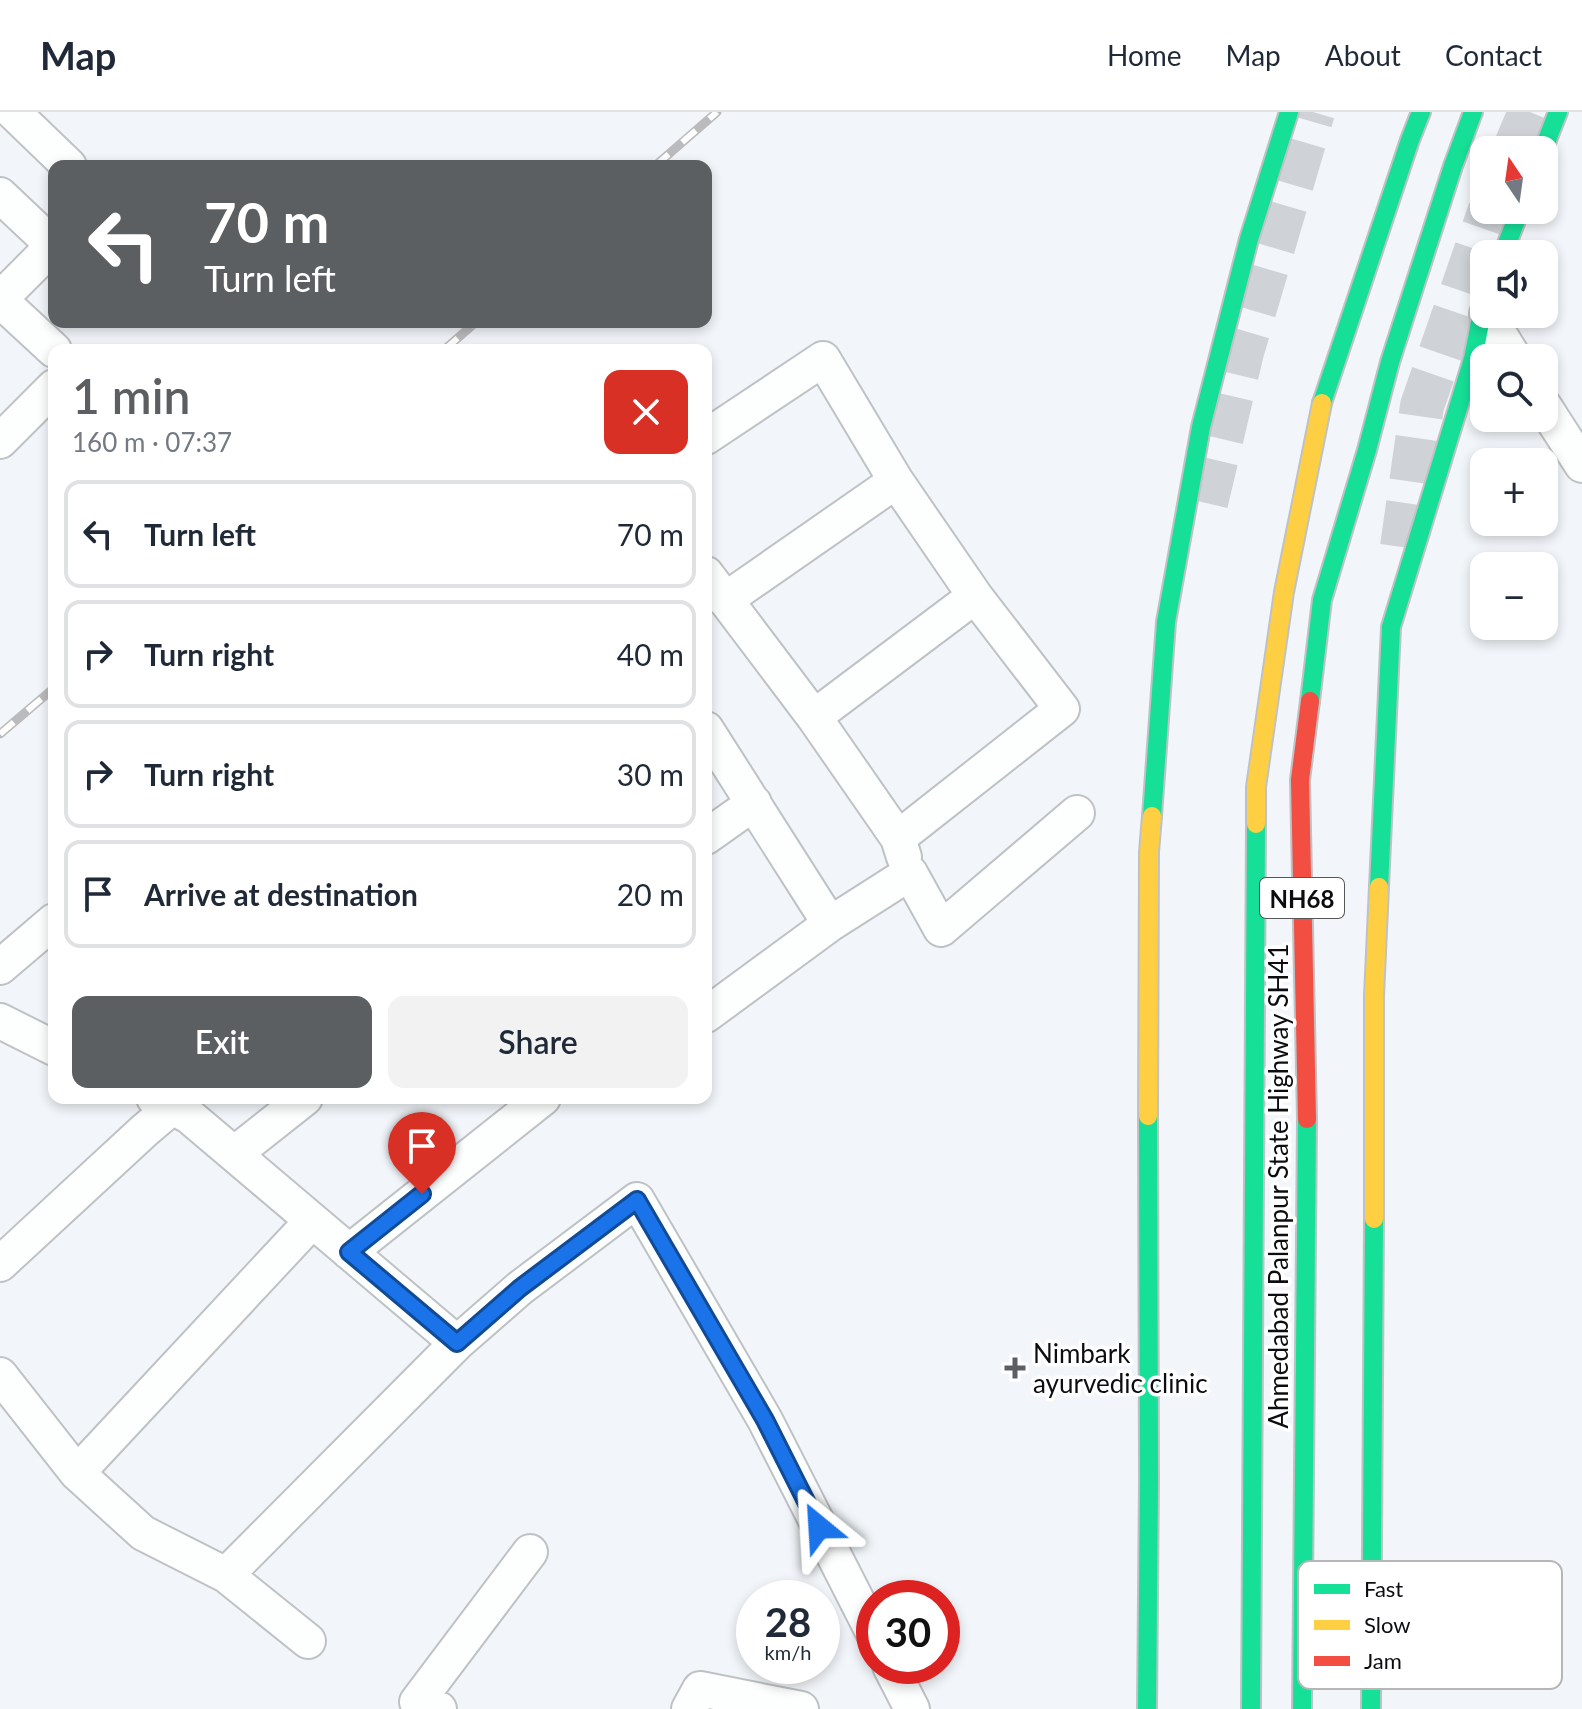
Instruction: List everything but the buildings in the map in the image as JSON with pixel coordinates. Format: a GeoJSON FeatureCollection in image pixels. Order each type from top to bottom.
{"type":"FeatureCollection","features":[{"type":"Feature","properties":{"kind":"main road"},"geometry":{"type":"LineString","coordinates":[[1147,1709],[1149,852],[1166,622],[1201,427],[1249,239],[1289,112]]}},
{"type":"Feature","properties":{"kind":"main road","name":"Ahmedabad Palanpur State Highway SH41"},"geometry":{"type":"LineString","coordinates":[[1251,1709],[1256,787],[1284,592],[1323,400],[1421,112]]}},
{"type":"Feature","properties":{"kind":"main road","name":"Ahmedabad Palanpur State Highway SH41"},"geometry":{"type":"LineString","coordinates":[[1303,1561],[1307,1124],[1300,780],[1322,600],[1390,362],[1473,112]]}},
{"type":"Feature","properties":{"kind":"main road"},"geometry":{"type":"LineString","coordinates":[[1549,136],[1558,112]]}},
{"type":"Feature","properties":{"kind":"main road"},"geometry":{"type":"LineString","coordinates":[[1373,1561],[1374,996],[1391,627],[1473,359],[1480,328]]}},
{"type":"Feature","properties":{"kind":"main road","name":"Ahmedabad Palanpur State Highway SH41"},"geometry":{"type":"LineString","coordinates":[[1302,1689],[1302,1709]]}},
{"type":"Feature","properties":{"kind":"main road"},"geometry":{"type":"LineString","coordinates":[[1371,1689],[1371,1709]]}},
{"type":"Feature","properties":{"kind":"street"},"geometry":{"type":"LineString","coordinates":[[13,112],[63,160]]}},
{"type":"Feature","properties":{"kind":"street"},"geometry":{"type":"LineString","coordinates":[[0,195],[48,240]]}},
{"type":"Feature","properties":{"kind":"street"},"geometry":{"type":"LineString","coordinates":[[48,252],[0,300],[48,344]]}},
{"type":"Feature","properties":{"kind":"street"},"geometry":{"type":"LineString","coordinates":[[712,433],[823,359],[896,481],[975,596],[1062,709],[898,838]]}},
{"type":"Feature","properties":{"kind":"street"},"geometry":{"type":"LineString","coordinates":[[0,441],[48,393]]}},
{"type":"Feature","properties":{"kind":"street"},"geometry":{"type":"LineString","coordinates":[[1558,428],[1582,465]]}},
{"type":"Feature","properties":{"kind":"street"},"geometry":{"type":"LineString","coordinates":[[896,481],[715,587],[814,717],[898,838],[910,873],[941,929],[1077,813]]}},
{"type":"Feature","properties":{"kind":"street"},"geometry":{"type":"LineString","coordinates":[[814,717],[975,596]]}},
{"type":"Feature","properties":{"kind":"street"},"geometry":{"type":"LineString","coordinates":[[712,738],[830,924]]}},
{"type":"Feature","properties":{"kind":"street"},"geometry":{"type":"LineString","coordinates":[[712,833],[754,803]]}},
{"type":"Feature","properties":{"kind":"street"},"geometry":{"type":"LineString","coordinates":[[712,1011],[830,924],[910,873]]}},
{"type":"Feature","properties":{"kind":"street"},"geometry":{"type":"LineString","coordinates":[[0,967],[48,926]]}},
{"type":"Feature","properties":{"kind":"street"},"geometry":{"type":"LineString","coordinates":[[0,1021],[48,1045]]}},
{"type":"Feature","properties":{"kind":"street"},"geometry":{"type":"LineString","coordinates":[[0,1264],[166,1104]]}},
{"type":"Feature","properties":{"kind":"street"},"geometry":{"type":"LineString","coordinates":[[173,1104],[457,1343]]}},
{"type":"Feature","properties":{"kind":"street"},"geometry":{"type":"LineString","coordinates":[[234,1154],[297,1104]]}},
{"type":"Feature","properties":{"kind":"street"},"geometry":{"type":"LineString","coordinates":[[349,1252],[535,1104]]}},
{"type":"Feature","properties":{"kind":"street"},"geometry":{"type":"LineString","coordinates":[[226,1575],[457,1343],[520,1288],[637,1200],[765,1420],[856,1599]]}},
{"type":"Feature","properties":{"kind":"street"},"geometry":{"type":"LineString","coordinates":[[77,1473],[312,1221]]}},
{"type":"Feature","properties":{"kind":"street"},"geometry":{"type":"LineString","coordinates":[[0,1375],[77,1473],[143,1533],[226,1575],[308,1641]]}},
{"type":"Feature","properties":{"kind":"street"},"geometry":{"type":"LineString","coordinates":[[439,1709],[417,1702],[530,1552]]}},
{"type":"Feature","properties":{"kind":"street"},"geometry":{"type":"LineString","coordinates":[[899,1684],[912,1709]]}},
{"type":"Feature","properties":{"kind":"street"},"geometry":{"type":"LineString","coordinates":[[689,1709],[700,1689],[801,1709]]}},
{"type":"Feature","properties":{"kind":"tunnel"},"geometry":{"type":"LineString","coordinates":[[1206,503],[1242,352],[1313,112]]}},
{"type":"Feature","properties":{"kind":"tunnel"},"geometry":{"type":"LineString","coordinates":[[1520,136],[1530,112]]}},
{"type":"Feature","properties":{"kind":"tunnel"},"geometry":{"type":"LineString","coordinates":[[1402,547],[1422,406],[1485,224]]}},
{"type":"Feature","properties":{"kind":"railway"},"geometry":{"type":"LineString","coordinates":[[662,160],[717,112]]}},
{"type":"Feature","properties":{"kind":"railway"},"geometry":{"type":"LineString","coordinates":[[451,344],[469,328]]}},
{"type":"Feature","properties":{"kind":"railway"},"geometry":{"type":"LineString","coordinates":[[0,734],[48,693]]}},
{"type":"Feature","properties":{"kind":"traffic: fast"},"geometry":{"type":"LineString","coordinates":[[1152,816],[1166,622],[1201,427],[1249,239],[1289,112]]}},
{"type":"Feature","properties":{"kind":"traffic: fast"},"geometry":{"type":"LineString","coordinates":[[1322,403],[1421,112]]}},
{"type":"Feature","properties":{"kind":"traffic: fast"},"geometry":{"type":"LineString","coordinates":[[1310,701],[1322,600],[1390,362],[1473,112]]}},
{"type":"Feature","properties":{"kind":"traffic: fast"},"geometry":{"type":"LineString","coordinates":[[1549,136],[1558,112]]}},
{"type":"Feature","properties":{"kind":"traffic: fast"},"geometry":{"type":"LineString","coordinates":[[1508,240],[1515,224]]}},
{"type":"Feature","properties":{"kind":"traffic: fast"},"geometry":{"type":"LineString","coordinates":[[1379,887],[1391,627],[1473,359],[1479,328]]}},
{"type":"Feature","properties":{"kind":"traffic: fast"},"geometry":{"type":"LineString","coordinates":[[1251,1709],[1256,824]]}},
{"type":"Feature","properties":{"kind":"traffic: fast"},"geometry":{"type":"LineString","coordinates":[[1147,1709],[1148,1116]]}},
{"type":"Feature","properties":{"kind":"traffic: fast"},"geometry":{"type":"LineString","coordinates":[[1303,1561],[1307,1119]]}},
{"type":"Feature","properties":{"kind":"traffic: fast"},"geometry":{"type":"LineString","coordinates":[[1372,1561],[1374,1219]]}},
{"type":"Feature","properties":{"kind":"traffic: fast"},"geometry":{"type":"LineString","coordinates":[[1302,1689],[1302,1709]]}},
{"type":"Feature","properties":{"kind":"traffic: fast"},"geometry":{"type":"LineString","coordinates":[[1371,1689],[1371,1709]]}},
{"type":"Feature","properties":{"kind":"traffic: slow"},"geometry":{"type":"LineString","coordinates":[[1256,824],[1256,787],[1284,592],[1322,403]]}},
{"type":"Feature","properties":{"kind":"traffic: slow"},"geometry":{"type":"LineString","coordinates":[[1148,1116],[1149,852],[1152,816]]}},
{"type":"Feature","properties":{"kind":"traffic: slow"},"geometry":{"type":"LineString","coordinates":[[1374,1219],[1374,996],[1379,887]]}},
{"type":"Feature","properties":{"kind":"traffic: jam"},"geometry":{"type":"LineString","coordinates":[[1307,1119],[1300,780],[1310,701]]}},
{"type":"Feature","properties":{"kind":"place","name":"Nimbark ayurvedic clinic"},"geometry":{"type":"Point","coordinates":[1015,1368]}},
{"type":"Feature","properties":{"kind":"route"},"geometry":{"type":"LineString","coordinates":[[422,1194],[349,1252],[457,1343],[520,1288],[637,1200],[765,1420],[819,1527]]}}]}
